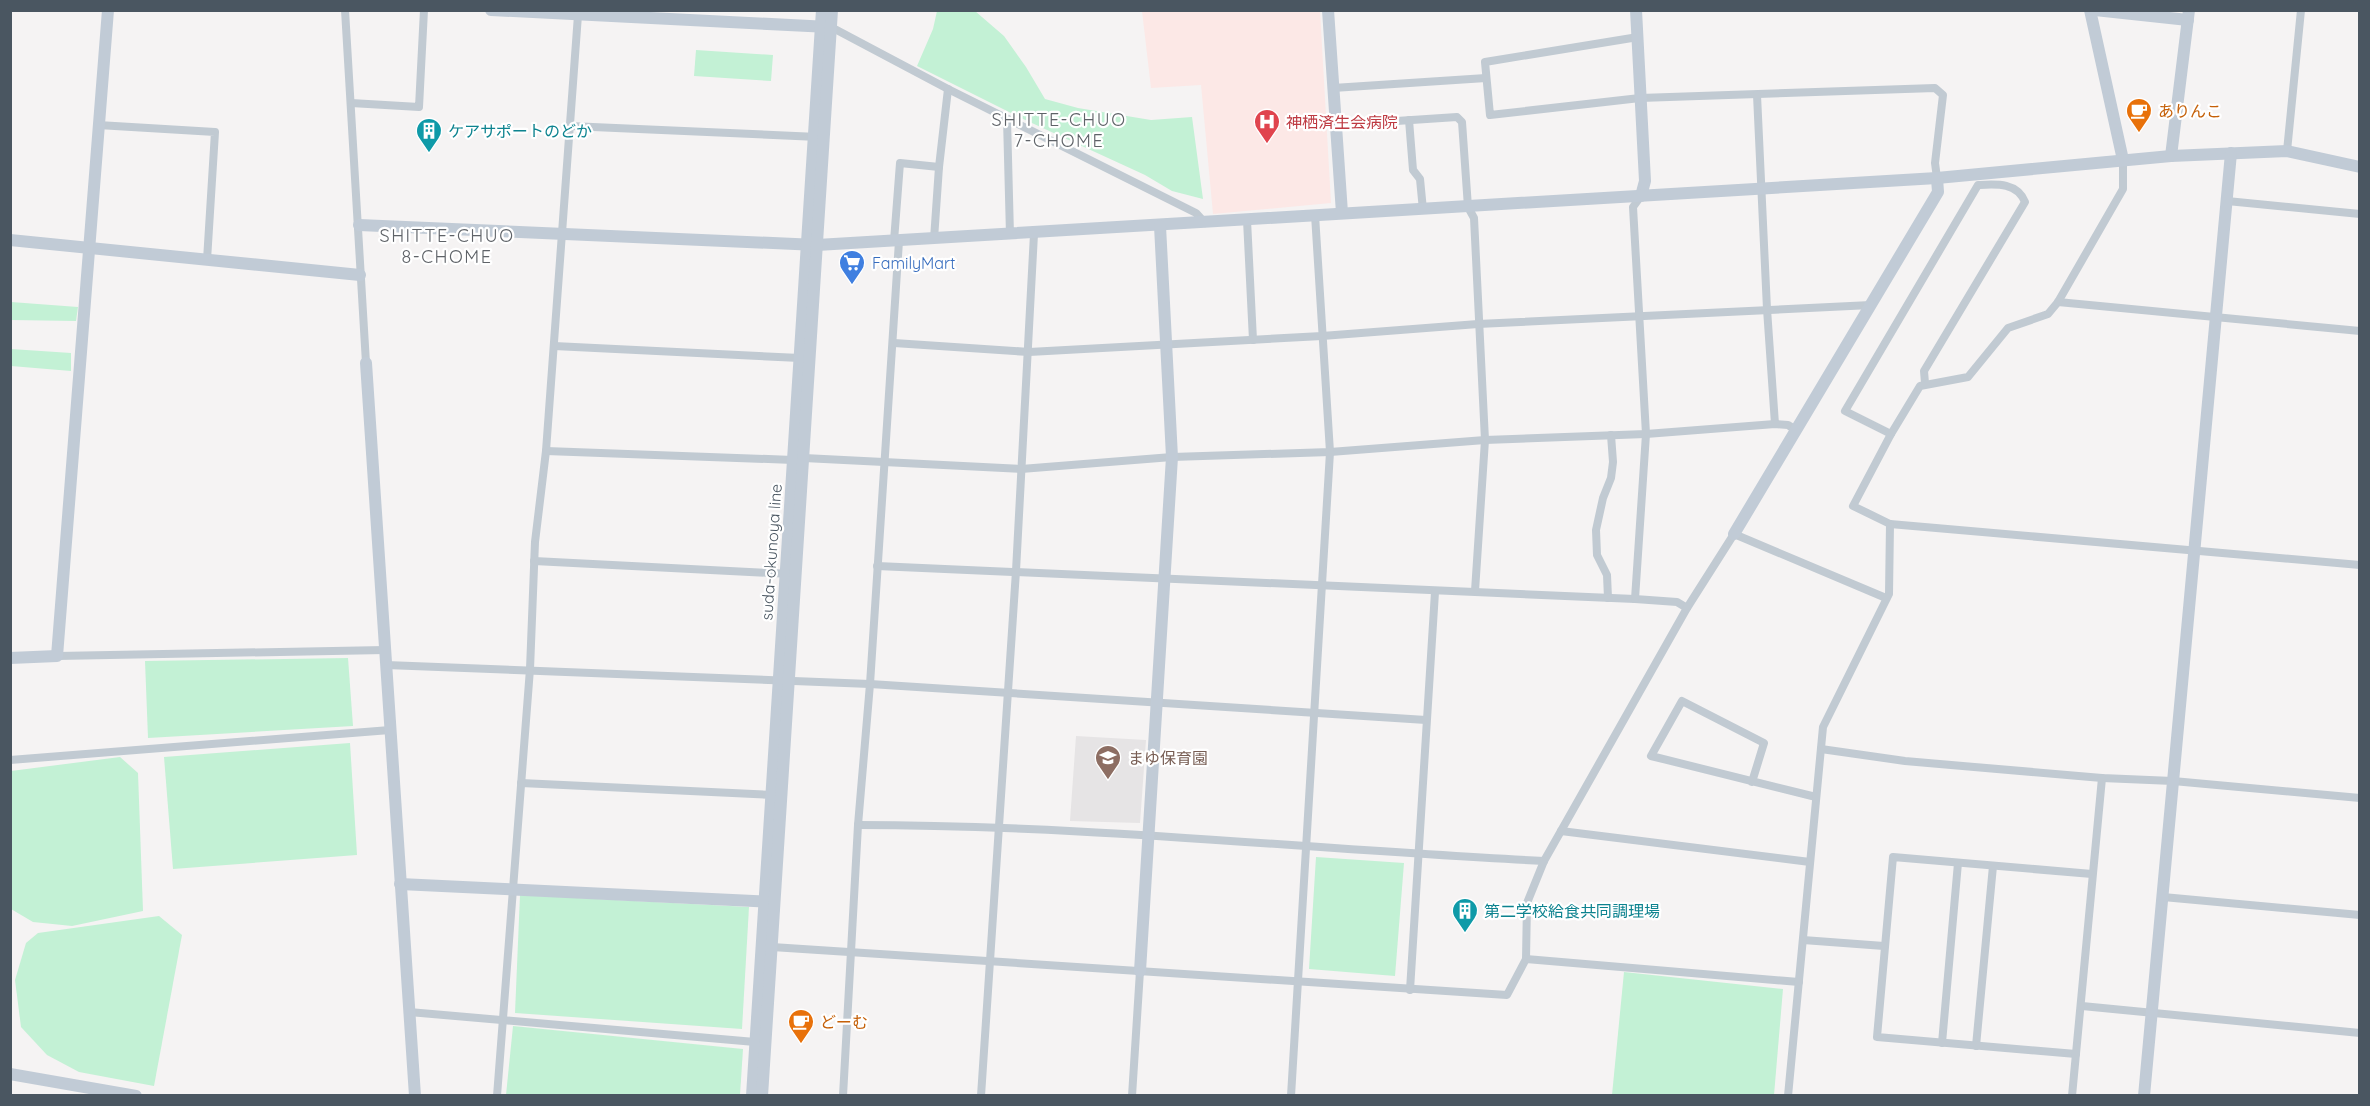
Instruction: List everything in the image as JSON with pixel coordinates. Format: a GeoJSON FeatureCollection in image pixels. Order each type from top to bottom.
{"type":"FeatureCollection","features":[{"type":"Feature","properties":{"kind":"street"},"geometry":{"type":"LineString","coordinates":[[57,656],[108,10]]}},
{"type":"Feature","properties":{"kind":"street"},"geometry":{"type":"LineString","coordinates":[[345,10],[359,225],[360,275],[415,1095]]}},
{"type":"Feature","properties":{"kind":"street"},"geometry":{"type":"LineString","coordinates":[[351,103],[419,106],[424,10]]}},
{"type":"Feature","properties":{"kind":"street"},"geometry":{"type":"LineString","coordinates":[[491,10],[826,26],[1197,213],[1205,223]]}},
{"type":"Feature","properties":{"kind":"street","name":"suda-okunoya line"},"geometry":{"type":"LineString","coordinates":[[822,10],[826,26]]}},
{"type":"Feature","properties":{"kind":"street","name":"suda-okunoya line"},"geometry":{"type":"LineString","coordinates":[[752,1095],[755,1042],[770,901],[826,26],[832,10]]}},
{"type":"Feature","properties":{"kind":"street"},"geometry":{"type":"LineString","coordinates":[[1328,10],[1342,213]]}},
{"type":"Feature","properties":{"kind":"street"},"geometry":{"type":"LineString","coordinates":[[1635,599],[1646,434],[1633,207],[1641,196],[1645,181],[1636,10]]}},
{"type":"Feature","properties":{"kind":"street"},"geometry":{"type":"LineString","coordinates":[[2090,10],[2123,160],[2123,189],[2058,302],[2048,314],[2008,328],[1968,377],[1925,383],[1920,386],[1891,434],[1853,506],[1890,524],[2360,565]]}},
{"type":"Feature","properties":{"kind":"street"},"geometry":{"type":"LineString","coordinates":[[2095,10],[2188,15],[2171,156]]}},
{"type":"Feature","properties":{"kind":"street"},"geometry":{"type":"LineString","coordinates":[[2287,151],[2301,10]]}},
{"type":"Feature","properties":{"kind":"street"},"geometry":{"type":"LineString","coordinates":[[497,1095],[530,669],[534,561],[546,452],[578,13]]}},
{"type":"Feature","properties":{"kind":"street"},"geometry":{"type":"LineString","coordinates":[[772,946],[1507,995],[1526,958],[1527,903],[1544,861],[1687,608],[1734,534],[1938,192],[1935,163],[1943,95],[1935,88],[1640,98],[1490,115],[1485,62],[1638,37]]}},
{"type":"Feature","properties":{"kind":"street"},"geometry":{"type":"LineString","coordinates":[[1333,88],[1486,78]]}},
{"type":"Feature","properties":{"kind":"street"},"geometry":{"type":"LineString","coordinates":[[934,239],[948,89]]}},
{"type":"Feature","properties":{"kind":"street"},"geometry":{"type":"LineString","coordinates":[[1757,95],[1775,424]]}},
{"type":"Feature","properties":{"kind":"street"},"geometry":{"type":"LineString","coordinates":[[1336,124],[1457,117],[1462,122],[1468,207],[1474,218],[1485,440],[1475,591]]}},
{"type":"Feature","properties":{"kind":"street"},"geometry":{"type":"LineString","coordinates":[[1007,118],[1010,235]]}},
{"type":"Feature","properties":{"kind":"street"},"geometry":{"type":"LineString","coordinates":[[1409,120],[1413,170],[1420,179],[1423,210]]}},
{"type":"Feature","properties":{"kind":"street"},"geometry":{"type":"LineString","coordinates":[[98,125],[215,132],[207,260]]}},
{"type":"Feature","properties":{"kind":"street"},"geometry":{"type":"LineString","coordinates":[[570,126],[819,137]]}},
{"type":"Feature","properties":{"kind":"street"},"geometry":{"type":"LineString","coordinates":[[359,225],[812,245],[1034,234],[1342,213],[1937,178],[2171,156],[2287,151],[2360,167]]}},
{"type":"Feature","properties":{"kind":"street"},"geometry":{"type":"LineString","coordinates":[[2144,1095],[2231,153]]}},
{"type":"Feature","properties":{"kind":"street"},"geometry":{"type":"LineString","coordinates":[[843,1095],[858,825],[894,343],[900,163],[939,167]]}},
{"type":"Feature","properties":{"kind":"street"},"geometry":{"type":"LineString","coordinates":[[1891,434],[1845,411],[1978,185],[2001,183],[2022,194],[2025,202],[1924,371],[1925,383]]}},
{"type":"Feature","properties":{"kind":"street"},"geometry":{"type":"LineString","coordinates":[[2227,201],[2360,214]]}},
{"type":"Feature","properties":{"kind":"street"},"geometry":{"type":"LineString","coordinates":[[1291,1095],[1330,452],[1315,215]]}},
{"type":"Feature","properties":{"kind":"street"},"geometry":{"type":"LineString","coordinates":[[1247,220],[1253,340]]}},
{"type":"Feature","properties":{"kind":"street"},"geometry":{"type":"LineString","coordinates":[[1132,1095],[1172,458],[1160,226]]}},
{"type":"Feature","properties":{"kind":"street"},"geometry":{"type":"LineString","coordinates":[[981,1095],[1016,571],[1034,234]]}},
{"type":"Feature","properties":{"kind":"street"},"geometry":{"type":"LineString","coordinates":[[10,240],[360,275]]}},
{"type":"Feature","properties":{"kind":"street","name":"suda-okunoya line"},"geometry":{"type":"LineString","coordinates":[[798,459],[800,358],[812,245]]}},
{"type":"Feature","properties":{"kind":"street"},"geometry":{"type":"LineString","coordinates":[[2058,302],[2360,331]]}},
{"type":"Feature","properties":{"kind":"street"},"geometry":{"type":"LineString","coordinates":[[894,343],[1029,352],[1322,336],[1478,324],[1871,305]]}},
{"type":"Feature","properties":{"kind":"street"},"geometry":{"type":"LineString","coordinates":[[554,346],[800,358]]}},
{"type":"Feature","properties":{"kind":"street"},"geometry":{"type":"LineString","coordinates":[[546,452],[885,462],[1021,469],[1172,458],[1330,452],[1485,440],[1646,434],[1775,424],[1788,425],[1796,430]]}},
{"type":"Feature","properties":{"kind":"street"},"geometry":{"type":"LineString","coordinates":[[1608,598],[1608,575],[1597,555],[1596,530],[1603,498],[1611,478],[1613,462],[1611,435]]}},
{"type":"Feature","properties":{"kind":"street"},"geometry":{"type":"LineString","coordinates":[[1788,1095],[1823,727],[1889,594],[1890,524]]}},
{"type":"Feature","properties":{"kind":"street"},"geometry":{"type":"LineString","coordinates":[[1734,534],[1886,598]]}},
{"type":"Feature","properties":{"kind":"street"},"geometry":{"type":"LineString","coordinates":[[534,561],[791,574]]}},
{"type":"Feature","properties":{"kind":"street"},"geometry":{"type":"LineString","coordinates":[[878,566],[1635,599],[1677,602],[1687,608]]}},
{"type":"Feature","properties":{"kind":"street"},"geometry":{"type":"LineString","coordinates":[[1410,990],[1435,592]]}},
{"type":"Feature","properties":{"kind":"street"},"geometry":{"type":"LineString","coordinates":[[10,658],[385,650]]}},
{"type":"Feature","properties":{"kind":"street"},"geometry":{"type":"LineString","coordinates":[[386,665],[870,684],[1426,720]]}},
{"type":"Feature","properties":{"kind":"street","name":"suda-okunoya line"},"geometry":{"type":"LineString","coordinates":[[762,1095],[772,946],[770,901],[772,795],[784,681]]}},
{"type":"Feature","properties":{"kind":"street"},"geometry":{"type":"LineString","coordinates":[[1752,782],[1764,742],[1682,701],[1651,756],[1752,782],[1816,797]]}},
{"type":"Feature","properties":{"kind":"street"},"geometry":{"type":"LineString","coordinates":[[10,760],[390,730]]}},
{"type":"Feature","properties":{"kind":"street"},"geometry":{"type":"LineString","coordinates":[[1821,749],[1905,761],[2102,778],[2174,781],[2360,798]]}},
{"type":"Feature","properties":{"kind":"street"},"geometry":{"type":"LineString","coordinates":[[2072,1095],[2102,778]]}},
{"type":"Feature","properties":{"kind":"street"},"geometry":{"type":"LineString","coordinates":[[520,783],[772,795]]}},
{"type":"Feature","properties":{"kind":"street"},"geometry":{"type":"LineString","coordinates":[[858,825],[998,827],[1418,855],[1544,861]]}},
{"type":"Feature","properties":{"kind":"street"},"geometry":{"type":"LineString","coordinates":[[1561,831],[1810,862]]}},
{"type":"Feature","properties":{"kind":"street"},"geometry":{"type":"LineString","coordinates":[[2076,1054],[1877,1037],[1884,946],[1893,857],[2092,874]]}},
{"type":"Feature","properties":{"kind":"street"},"geometry":{"type":"LineString","coordinates":[[1942,1043],[1958,863]]}},
{"type":"Feature","properties":{"kind":"street"},"geometry":{"type":"LineString","coordinates":[[1976,1046],[1993,866]]}},
{"type":"Feature","properties":{"kind":"street"},"geometry":{"type":"LineString","coordinates":[[400,885],[514,888],[770,901]]}},
{"type":"Feature","properties":{"kind":"street"},"geometry":{"type":"LineString","coordinates":[[2163,897],[2360,915]]}},
{"type":"Feature","properties":{"kind":"street"},"geometry":{"type":"LineString","coordinates":[[1803,940],[1884,946]]}},
{"type":"Feature","properties":{"kind":"street"},"geometry":{"type":"LineString","coordinates":[[1526,958],[1799,982]]}},
{"type":"Feature","properties":{"kind":"street"},"geometry":{"type":"LineString","coordinates":[[2082,1006],[2360,1033]]}},
{"type":"Feature","properties":{"kind":"street"},"geometry":{"type":"LineString","coordinates":[[409,1012],[755,1042]]}},
{"type":"Feature","properties":{"kind":"street"},"geometry":{"type":"LineString","coordinates":[[10,1074],[136,1095]]}},
{"type":"Feature","properties":{"kind":"shaded area","name":"神栖済生会病院"},"geometry":{"type":"Polygon","coordinates":[[[1142,11],[1320,11],[1331,203],[1213,214],[1201,85],[1151,88],[1142,11]]]}},
{"type":"Feature","properties":{"kind":"shaded area","name":"まゆ保育園"},"geometry":{"type":"Polygon","coordinates":[[[1076,736],[1146,740],[1140,823],[1070,821],[1076,736]]]}},
{"type":"Feature","properties":{"kind":"green space"},"geometry":{"type":"Polygon","coordinates":[[[937,11],[975,11],[1004,36],[1045,99],[1078,108],[1151,120],[1192,117],[1203,199],[1172,191],[1145,175],[1021,118],[917,66],[933,29],[937,11]]]}},
{"type":"Feature","properties":{"kind":"green space"},"geometry":{"type":"Polygon","coordinates":[[[696,50],[773,55],[771,81],[694,76],[696,50]]]}},
{"type":"Feature","properties":{"kind":"green space"},"geometry":{"type":"Polygon","coordinates":[[[10,302],[78,307],[76,321],[11,320],[10,302]]]}},
{"type":"Feature","properties":{"kind":"green space"},"geometry":{"type":"Polygon","coordinates":[[[11,349],[71,353],[71,371],[11,366],[11,349]]]}},
{"type":"Feature","properties":{"kind":"green space"},"geometry":{"type":"Polygon","coordinates":[[[348,658],[353,726],[148,738],[145,661],[348,658]]]}},
{"type":"Feature","properties":{"kind":"green space"},"geometry":{"type":"Polygon","coordinates":[[[350,743],[357,855],[173,869],[164,757],[350,743]]]}},
{"type":"Feature","properties":{"kind":"green space"},"geometry":{"type":"Polygon","coordinates":[[[120,757],[138,773],[143,911],[72,926],[33,922],[11,909],[11,771],[120,757]]]}},
{"type":"Feature","properties":{"kind":"green space"},"geometry":{"type":"Polygon","coordinates":[[[1316,857],[1404,863],[1395,976],[1309,969],[1316,857]]]}},
{"type":"Feature","properties":{"kind":"green space"},"geometry":{"type":"Polygon","coordinates":[[[520,895],[749,907],[742,1029],[515,1013],[520,895]]]}},
{"type":"Feature","properties":{"kind":"green space"},"geometry":{"type":"Polygon","coordinates":[[[159,916],[182,935],[154,1086],[79,1072],[47,1055],[21,1027],[15,980],[26,943],[38,933],[159,916]]]}},
{"type":"Feature","properties":{"kind":"green space"},"geometry":{"type":"Polygon","coordinates":[[[1624,972],[1783,989],[1774,1095],[1612,1095],[1624,972]]]}},
{"type":"Feature","properties":{"kind":"green space"},"geometry":{"type":"Polygon","coordinates":[[[513,1026],[743,1049],[740,1095],[506,1095],[513,1026]]]}},
{"type":"Feature","properties":{"kind":"place","name":"ありんこ"},"geometry":{"type":"Point","coordinates":[2139,134]}},
{"type":"Feature","properties":{"kind":"place","name":"神栖済生会病院"},"geometry":{"type":"Point","coordinates":[1267,145]}},
{"type":"Feature","properties":{"kind":"place","name":"ケアサポートのどか"},"geometry":{"type":"Point","coordinates":[429,154]}},
{"type":"Feature","properties":{"kind":"place","name":"FamilyMart"},"geometry":{"type":"Point","coordinates":[852,286]}},
{"type":"Feature","properties":{"kind":"place","name":"まゆ保育園"},"geometry":{"type":"Point","coordinates":[1108,781]}},
{"type":"Feature","properties":{"kind":"place","name":"第二学校給食共同調理場"},"geometry":{"type":"Point","coordinates":[1465,934]}},
{"type":"Feature","properties":{"kind":"place","name":"どーむ"},"geometry":{"type":"Point","coordinates":[801,1045]}},
{"type":"Feature","properties":{"kind":"district","name":"SHITTE-CHUO 7-CHOME"},"geometry":{"type":"Point","coordinates":[1059,130]}},
{"type":"Feature","properties":{"kind":"district","name":"SHITTE-CHUO 8-CHOME"},"geometry":{"type":"Point","coordinates":[447,246]}}]}
